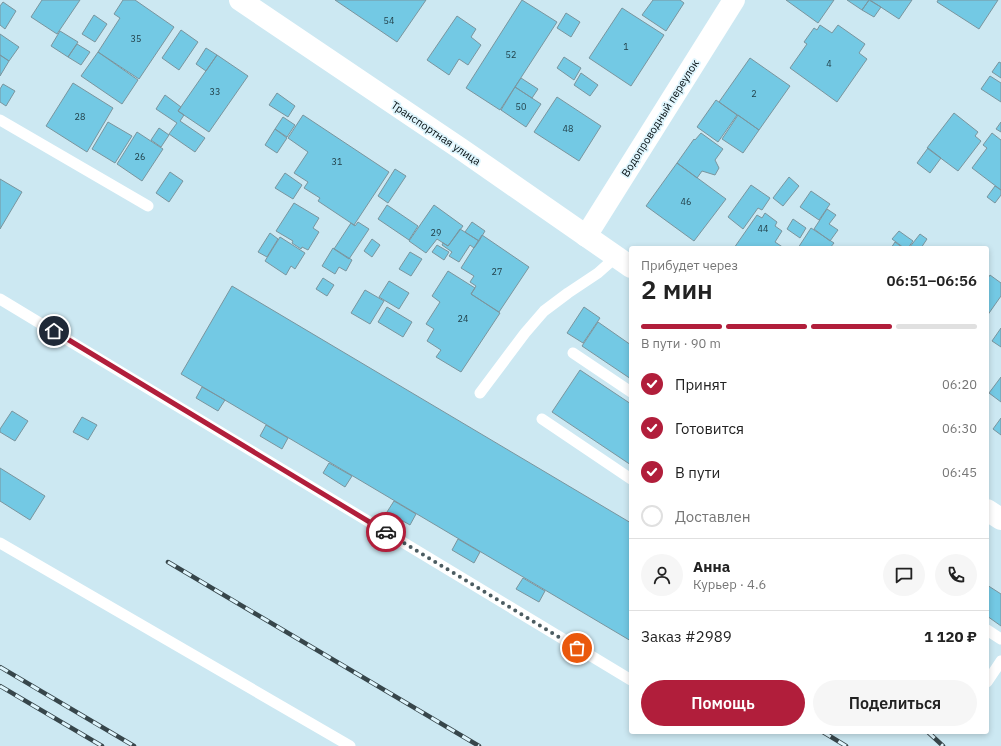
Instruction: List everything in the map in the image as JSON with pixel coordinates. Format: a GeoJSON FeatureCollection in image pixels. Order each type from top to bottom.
{"type":"FeatureCollection","features":[{"type":"Feature","properties":{"kind":"street","name":"Транспортная улица"},"geometry":{"type":"LineString","coordinates":[[240,0],[624,262]]}},
{"type":"Feature","properties":{"kind":"street","name":"Водопроводный переулок"},"geometry":{"type":"LineString","coordinates":[[586,236],[734,0]]}},
{"type":"Feature","properties":{"kind":"street"},"geometry":{"type":"LineString","coordinates":[[989,511],[1001,519]]}},
{"type":"Feature","properties":{"kind":"lane"},"geometry":{"type":"LineString","coordinates":[[0,120],[148,206]]}},
{"type":"Feature","properties":{"kind":"lane"},"geometry":{"type":"LineString","coordinates":[[480,393],[525,333],[544,311],[598,273],[624,262]]}},
{"type":"Feature","properties":{"kind":"lane"},"geometry":{"type":"LineString","coordinates":[[0,299],[629,679]]}},
{"type":"Feature","properties":{"kind":"lane"},"geometry":{"type":"LineString","coordinates":[[572,353],[629,391]]}},
{"type":"Feature","properties":{"kind":"lane"},"geometry":{"type":"LineString","coordinates":[[542,419],[629,478]]}},
{"type":"Feature","properties":{"kind":"lane"},"geometry":{"type":"LineString","coordinates":[[0,543],[350,746]]}},
{"type":"Feature","properties":{"kind":"lane"},"geometry":{"type":"LineString","coordinates":[[989,631],[1001,639]]}},
{"type":"Feature","properties":{"kind":"lane"},"geometry":{"type":"LineString","coordinates":[[989,679],[1001,661]]}},
{"type":"Feature","properties":{"kind":"building"},"geometry":{"type":"Polygon","coordinates":[[[42,0],[80,0],[57,34],[31,17],[42,0]]]}},
{"type":"Feature","properties":{"kind":"building"},"geometry":{"type":"Polygon","coordinates":[[[123,0],[135,0],[174,27],[139,79],[98,52],[120,18],[114,14],[123,0]]]}},
{"type":"Feature","properties":{"kind":"building"},"geometry":{"type":"Polygon","coordinates":[[[335,0],[426,0],[397,42],[335,0]]]}},
{"type":"Feature","properties":{"kind":"building"},"geometry":{"type":"Polygon","coordinates":[[[522,0],[557,22],[500,110],[466,88],[522,0]]]}},
{"type":"Feature","properties":{"kind":"building"},"geometry":{"type":"Polygon","coordinates":[[[653,0],[680,0],[684,3],[666,31],[642,15],[653,0]]]}},
{"type":"Feature","properties":{"kind":"building"},"geometry":{"type":"Polygon","coordinates":[[[786,0],[834,0],[818,23],[786,0]]]}},
{"type":"Feature","properties":{"kind":"building"},"geometry":{"type":"Polygon","coordinates":[[[847,0],[869,0],[862,10],[847,0]]]}},
{"type":"Feature","properties":{"kind":"building"},"geometry":{"type":"Polygon","coordinates":[[[869,0],[881,7],[874,17],[862,10],[869,0]]]}},
{"type":"Feature","properties":{"kind":"building"},"geometry":{"type":"Polygon","coordinates":[[[870,0],[912,0],[899,19],[870,0]]]}},
{"type":"Feature","properties":{"kind":"building"},"geometry":{"type":"Polygon","coordinates":[[[938,0],[998,0],[979,29],[937,2],[938,0]]]}},
{"type":"Feature","properties":{"kind":"building"},"geometry":{"type":"Polygon","coordinates":[[[3,2],[16,11],[5,29],[0,25],[0,6],[3,2]]]}},
{"type":"Feature","properties":{"kind":"building"},"geometry":{"type":"Polygon","coordinates":[[[622,8],[664,35],[631,86],[589,58],[622,8]]]}},
{"type":"Feature","properties":{"kind":"building"},"geometry":{"type":"Polygon","coordinates":[[[566,13],[580,22],[571,37],[557,28],[566,13]]]}},
{"type":"Feature","properties":{"kind":"building"},"geometry":{"type":"Polygon","coordinates":[[[94,15],[107,24],[95,42],[82,34],[94,15]]]}},
{"type":"Feature","properties":{"kind":"building"},"geometry":{"type":"Polygon","coordinates":[[[457,16],[476,29],[471,37],[481,45],[468,65],[459,59],[449,75],[427,60],[457,16]]]}},
{"type":"Feature","properties":{"kind":"building"},"geometry":{"type":"Polygon","coordinates":[[[820,25],[832,33],[838,25],[865,44],[859,53],[867,59],[837,102],[790,68],[807,44],[804,42],[814,28],[817,30],[820,25]]]}},
{"type":"Feature","properties":{"kind":"building"},"geometry":{"type":"Polygon","coordinates":[[[181,30],[198,42],[179,70],[162,58],[181,30]]]}},
{"type":"Feature","properties":{"kind":"building"},"geometry":{"type":"Polygon","coordinates":[[[60,31],[78,42],[68,57],[51,46],[60,31]]]}},
{"type":"Feature","properties":{"kind":"building"},"geometry":{"type":"Polygon","coordinates":[[[0,34],[19,47],[9,61],[0,55],[0,34]]]}},
{"type":"Feature","properties":{"kind":"building"},"geometry":{"type":"Polygon","coordinates":[[[77,44],[90,52],[81,65],[68,57],[77,44]]]}},
{"type":"Feature","properties":{"kind":"building"},"geometry":{"type":"Polygon","coordinates":[[[206,48],[217,55],[206,71],[196,64],[206,48]]]}},
{"type":"Feature","properties":{"kind":"building"},"geometry":{"type":"Polygon","coordinates":[[[98,52],[138,80],[122,104],[81,76],[98,52]]]}},
{"type":"Feature","properties":{"kind":"building"},"geometry":{"type":"Polygon","coordinates":[[[0,55],[9,61],[0,76],[0,55]]]}},
{"type":"Feature","properties":{"kind":"building"},"geometry":{"type":"Polygon","coordinates":[[[217,55],[248,76],[209,132],[178,111],[217,55]]]}},
{"type":"Feature","properties":{"kind":"building"},"geometry":{"type":"Polygon","coordinates":[[[564,57],[581,68],[574,80],[557,68],[564,57]]]}},
{"type":"Feature","properties":{"kind":"building"},"geometry":{"type":"Polygon","coordinates":[[[750,58],[790,86],[759,130],[719,102],[750,58]]]}},
{"type":"Feature","properties":{"kind":"building"},"geometry":{"type":"Polygon","coordinates":[[[999,62],[1001,63],[1001,78],[992,72],[999,62]]]}},
{"type":"Feature","properties":{"kind":"building"},"geometry":{"type":"Polygon","coordinates":[[[581,73],[598,85],[590,96],[574,85],[581,73]]]}},
{"type":"Feature","properties":{"kind":"building"},"geometry":{"type":"Polygon","coordinates":[[[990,76],[1001,83],[1001,102],[981,89],[990,76]]]}},
{"type":"Feature","properties":{"kind":"building"},"geometry":{"type":"Polygon","coordinates":[[[521,78],[538,89],[532,98],[515,87],[521,78]]]}},
{"type":"Feature","properties":{"kind":"building"},"geometry":{"type":"Polygon","coordinates":[[[73,83],[113,108],[87,152],[46,126],[73,83]]]}},
{"type":"Feature","properties":{"kind":"building"},"geometry":{"type":"Polygon","coordinates":[[[3,84],[15,91],[6,106],[0,102],[0,89],[3,84]]]}},
{"type":"Feature","properties":{"kind":"building"},"geometry":{"type":"Polygon","coordinates":[[[515,87],[541,104],[526,127],[501,110],[515,87]]]}},
{"type":"Feature","properties":{"kind":"building"},"geometry":{"type":"Polygon","coordinates":[[[277,93],[295,106],[288,117],[269,105],[277,93]]]}},
{"type":"Feature","properties":{"kind":"building"},"geometry":{"type":"Polygon","coordinates":[[[165,95],[181,107],[178,111],[184,115],[180,121],[205,138],[195,152],[169,134],[177,123],[156,109],[165,95]]]}},
{"type":"Feature","properties":{"kind":"building"},"geometry":{"type":"Polygon","coordinates":[[[557,97],[601,126],[579,161],[534,132],[557,97]]]}},
{"type":"Feature","properties":{"kind":"building"},"geometry":{"type":"Polygon","coordinates":[[[716,100],[737,115],[718,142],[697,127],[716,100]]]}},
{"type":"Feature","properties":{"kind":"building"},"geometry":{"type":"Polygon","coordinates":[[[954,113],[978,132],[975,136],[981,141],[958,171],[927,148],[954,113]]]}},
{"type":"Feature","properties":{"kind":"building"},"geometry":{"type":"Polygon","coordinates":[[[303,115],[389,172],[354,225],[318,201],[320,198],[304,188],[308,182],[294,173],[308,152],[288,138],[303,115]]]}},
{"type":"Feature","properties":{"kind":"building"},"geometry":{"type":"Polygon","coordinates":[[[738,115],[759,130],[743,153],[722,139],[738,115]]]}},
{"type":"Feature","properties":{"kind":"building"},"geometry":{"type":"Polygon","coordinates":[[[283,117],[295,125],[287,137],[275,129],[283,117]]]}},
{"type":"Feature","properties":{"kind":"building"},"geometry":{"type":"Polygon","coordinates":[[[108,122],[132,136],[115,163],[92,149],[108,122]]]}},
{"type":"Feature","properties":{"kind":"building"},"geometry":{"type":"Polygon","coordinates":[[[1001,122],[1001,132],[996,129],[1001,122]]]}},
{"type":"Feature","properties":{"kind":"building"},"geometry":{"type":"Polygon","coordinates":[[[159,128],[169,135],[161,147],[151,140],[159,128]]]}},
{"type":"Feature","properties":{"kind":"building"},"geometry":{"type":"Polygon","coordinates":[[[275,129],[287,138],[277,153],[265,145],[275,129]]]}},
{"type":"Feature","properties":{"kind":"building"},"geometry":{"type":"Polygon","coordinates":[[[137,132],[163,149],[142,181],[117,164],[137,132]]]}},
{"type":"Feature","properties":{"kind":"building"},"geometry":{"type":"Polygon","coordinates":[[[701,133],[723,149],[715,160],[719,168],[715,175],[702,171],[697,178],[677,163],[694,139],[695,140],[701,133]]]}},
{"type":"Feature","properties":{"kind":"building"},"geometry":{"type":"Polygon","coordinates":[[[992,133],[1001,140],[1001,190],[972,168],[987,148],[983,145],[992,133]]]}},
{"type":"Feature","properties":{"kind":"building"},"geometry":{"type":"Polygon","coordinates":[[[928,148],[941,158],[930,173],[917,163],[928,148]]]}},
{"type":"Feature","properties":{"kind":"building"},"geometry":{"type":"Polygon","coordinates":[[[677,163],[726,199],[694,241],[646,206],[677,163]]]}},
{"type":"Feature","properties":{"kind":"building"},"geometry":{"type":"Polygon","coordinates":[[[395,169],[406,176],[388,203],[378,196],[395,169]]]}},
{"type":"Feature","properties":{"kind":"building"},"geometry":{"type":"Polygon","coordinates":[[[170,172],[183,181],[169,202],[156,193],[170,172]]]}},
{"type":"Feature","properties":{"kind":"building"},"geometry":{"type":"Polygon","coordinates":[[[285,173],[302,185],[293,199],[275,188],[285,173]]]}},
{"type":"Feature","properties":{"kind":"building"},"geometry":{"type":"Polygon","coordinates":[[[789,177],[799,186],[783,206],[773,198],[789,177]]]}},
{"type":"Feature","properties":{"kind":"building"},"geometry":{"type":"Polygon","coordinates":[[[0,179],[22,192],[0,229],[0,179]]]}},
{"type":"Feature","properties":{"kind":"building"},"geometry":{"type":"Polygon","coordinates":[[[751,185],[770,198],[762,210],[758,208],[743,229],[728,217],[751,185]]]}},
{"type":"Feature","properties":{"kind":"building"},"geometry":{"type":"Polygon","coordinates":[[[995,186],[1001,190],[1001,195],[995,203],[987,197],[995,186]]]}},
{"type":"Feature","properties":{"kind":"building"},"geometry":{"type":"Polygon","coordinates":[[[811,191],[830,204],[819,220],[800,207],[811,191]]]}},
{"type":"Feature","properties":{"kind":"building"},"geometry":{"type":"Polygon","coordinates":[[[294,203],[319,218],[313,228],[319,232],[308,250],[302,247],[301,249],[292,243],[293,241],[276,231],[294,203]]]}},
{"type":"Feature","properties":{"kind":"building"},"geometry":{"type":"Polygon","coordinates":[[[387,205],[418,226],[409,240],[378,219],[387,205]]]}},
{"type":"Feature","properties":{"kind":"building"},"geometry":{"type":"Polygon","coordinates":[[[434,205],[463,226],[448,246],[437,239],[426,253],[409,241],[434,205]]]}},
{"type":"Feature","properties":{"kind":"building"},"geometry":{"type":"Polygon","coordinates":[[[827,209],[836,215],[829,224],[838,230],[830,241],[814,229],[827,209]]]}},
{"type":"Feature","properties":{"kind":"building"},"geometry":{"type":"Polygon","coordinates":[[[765,213],[777,222],[775,226],[782,231],[775,242],[781,246],[735,246],[757,215],[762,218],[765,213]]]}},
{"type":"Feature","properties":{"kind":"building"},"geometry":{"type":"Polygon","coordinates":[[[793,219],[806,228],[800,238],[787,229],[793,219]]]}},
{"type":"Feature","properties":{"kind":"building"},"geometry":{"type":"Polygon","coordinates":[[[358,222],[369,229],[349,259],[334,249],[351,223],[355,226],[358,222]]]}},
{"type":"Feature","properties":{"kind":"building"},"geometry":{"type":"Polygon","coordinates":[[[472,222],[485,231],[479,241],[465,232],[472,222]]]}},
{"type":"Feature","properties":{"kind":"building"},"geometry":{"type":"Polygon","coordinates":[[[811,228],[834,243],[832,246],[799,246],[811,228]]]}},
{"type":"Feature","properties":{"kind":"building"},"geometry":{"type":"Polygon","coordinates":[[[460,229],[479,241],[474,248],[470,245],[459,262],[449,256],[452,252],[442,245],[443,243],[448,246],[460,229]]]}},
{"type":"Feature","properties":{"kind":"building"},"geometry":{"type":"Polygon","coordinates":[[[899,231],[913,241],[909,246],[901,246],[892,239],[899,231]]]}},
{"type":"Feature","properties":{"kind":"building"},"geometry":{"type":"Polygon","coordinates":[[[270,233],[278,239],[267,257],[258,252],[270,233]]]}},
{"type":"Feature","properties":{"kind":"building"},"geometry":{"type":"Polygon","coordinates":[[[920,234],[927,239],[922,246],[911,246],[920,234]]]}},
{"type":"Feature","properties":{"kind":"building"},"geometry":{"type":"Polygon","coordinates":[[[482,235],[529,267],[499,312],[471,294],[476,286],[470,282],[474,276],[461,268],[482,235]]]}},
{"type":"Feature","properties":{"kind":"building"},"geometry":{"type":"Polygon","coordinates":[[[280,237],[305,253],[295,269],[291,266],[286,275],[265,261],[280,237]]]}},
{"type":"Feature","properties":{"kind":"building"},"geometry":{"type":"Polygon","coordinates":[[[372,239],[380,245],[372,257],[364,251],[372,239]]]}},
{"type":"Feature","properties":{"kind":"building"},"geometry":{"type":"Polygon","coordinates":[[[895,242],[900,246],[892,246],[895,242]]]}},
{"type":"Feature","properties":{"kind":"building"},"geometry":{"type":"Polygon","coordinates":[[[437,245],[449,252],[444,260],[432,252],[437,245]]]}},
{"type":"Feature","properties":{"kind":"building"},"geometry":{"type":"Polygon","coordinates":[[[333,248],[352,260],[346,271],[339,267],[335,274],[322,266],[333,248]]]}},
{"type":"Feature","properties":{"kind":"building"},"geometry":{"type":"Polygon","coordinates":[[[410,252],[422,259],[411,276],[399,269],[410,252]]]}},
{"type":"Feature","properties":{"kind":"building"},"geometry":{"type":"Polygon","coordinates":[[[448,271],[475,288],[471,294],[500,313],[461,372],[436,357],[441,350],[427,341],[434,329],[426,324],[440,302],[432,296],[448,271]]]}},
{"type":"Feature","properties":{"kind":"building"},"geometry":{"type":"Polygon","coordinates":[[[990,275],[1001,283],[1001,296],[989,313],[990,275]]]}},
{"type":"Feature","properties":{"kind":"building"},"geometry":{"type":"Polygon","coordinates":[[[323,278],[334,285],[327,296],[316,289],[323,278]]]}},
{"type":"Feature","properties":{"kind":"building"},"geometry":{"type":"Polygon","coordinates":[[[389,281],[409,293],[399,309],[379,297],[389,281]]]}},
{"type":"Feature","properties":{"kind":"building"},"geometry":{"type":"Polygon","coordinates":[[[232,286],[629,522],[629,640],[181,374],[232,286]]]}},
{"type":"Feature","properties":{"kind":"building"},"geometry":{"type":"Polygon","coordinates":[[[365,290],[384,301],[370,324],[351,313],[365,290]]]}},
{"type":"Feature","properties":{"kind":"building"},"geometry":{"type":"Polygon","coordinates":[[[387,307],[412,322],[403,337],[378,322],[387,307]]]}},
{"type":"Feature","properties":{"kind":"building"},"geometry":{"type":"Polygon","coordinates":[[[584,307],[600,318],[583,343],[567,333],[584,307]]]}},
{"type":"Feature","properties":{"kind":"building"},"geometry":{"type":"Polygon","coordinates":[[[598,322],[629,344],[629,378],[582,346],[598,322]]]}},
{"type":"Feature","properties":{"kind":"building"},"geometry":{"type":"Polygon","coordinates":[[[1001,328],[1001,347],[992,341],[1001,328]]]}},
{"type":"Feature","properties":{"kind":"building"},"geometry":{"type":"Polygon","coordinates":[[[580,370],[629,403],[629,464],[552,412],[580,370]]]}},
{"type":"Feature","properties":{"kind":"building"},"geometry":{"type":"Polygon","coordinates":[[[1001,377],[1001,402],[989,393],[1001,377]]]}},
{"type":"Feature","properties":{"kind":"building"},"geometry":{"type":"Polygon","coordinates":[[[202,387],[225,400],[218,411],[196,398],[202,387]]]}},
{"type":"Feature","properties":{"kind":"building"},"geometry":{"type":"Polygon","coordinates":[[[12,411],[28,421],[15,441],[0,432],[0,429],[12,411]]]}},
{"type":"Feature","properties":{"kind":"building"},"geometry":{"type":"Polygon","coordinates":[[[82,417],[97,425],[88,440],[73,432],[82,417]]]}},
{"type":"Feature","properties":{"kind":"building"},"geometry":{"type":"Polygon","coordinates":[[[1001,418],[1001,435],[993,429],[1001,418]]]}},
{"type":"Feature","properties":{"kind":"building"},"geometry":{"type":"Polygon","coordinates":[[[266,425],[288,438],[282,449],[260,436],[266,425]]]}},
{"type":"Feature","properties":{"kind":"building"},"geometry":{"type":"Polygon","coordinates":[[[329,463],[352,476],[345,487],[323,473],[329,463]]]}},
{"type":"Feature","properties":{"kind":"building"},"geometry":{"type":"Polygon","coordinates":[[[0,468],[45,496],[30,520],[0,501],[0,468]]]}},
{"type":"Feature","properties":{"kind":"building"},"geometry":{"type":"Polygon","coordinates":[[[394,501],[416,514],[410,525],[387,512],[394,501]]]}},
{"type":"Feature","properties":{"kind":"building"},"geometry":{"type":"Polygon","coordinates":[[[458,539],[480,552],[474,563],[452,550],[458,539]]]}},
{"type":"Feature","properties":{"kind":"building"},"geometry":{"type":"Polygon","coordinates":[[[523,578],[545,591],[539,602],[516,589],[523,578]]]}},
{"type":"Feature","properties":{"kind":"building"},"geometry":{"type":"Polygon","coordinates":[[[989,586],[1001,594],[1001,626],[989,617],[989,586]]]}},
{"type":"Feature","properties":{"kind":"railway"},"geometry":{"type":"LineString","coordinates":[[168,562],[479,746]]}},
{"type":"Feature","properties":{"kind":"railway"},"geometry":{"type":"LineString","coordinates":[[0,667],[134,746]]}},
{"type":"Feature","properties":{"kind":"railway"},"geometry":{"type":"LineString","coordinates":[[0,686],[102,746]]}},
{"type":"Feature","properties":{"kind":"railway"},"geometry":{"type":"LineString","coordinates":[[826,734],[846,746]]}},
{"type":"Feature","properties":{"kind":"railway"},"geometry":{"type":"LineString","coordinates":[[930,734],[943,746]]}},
{"type":"Feature","properties":{"kind":"way so far"},"geometry":{"type":"LineString","coordinates":[[386,532],[577,648]]}},
{"type":"Feature","properties":{"kind":"route"},"geometry":{"type":"LineString","coordinates":[[54,331],[386,532]]}}]}
